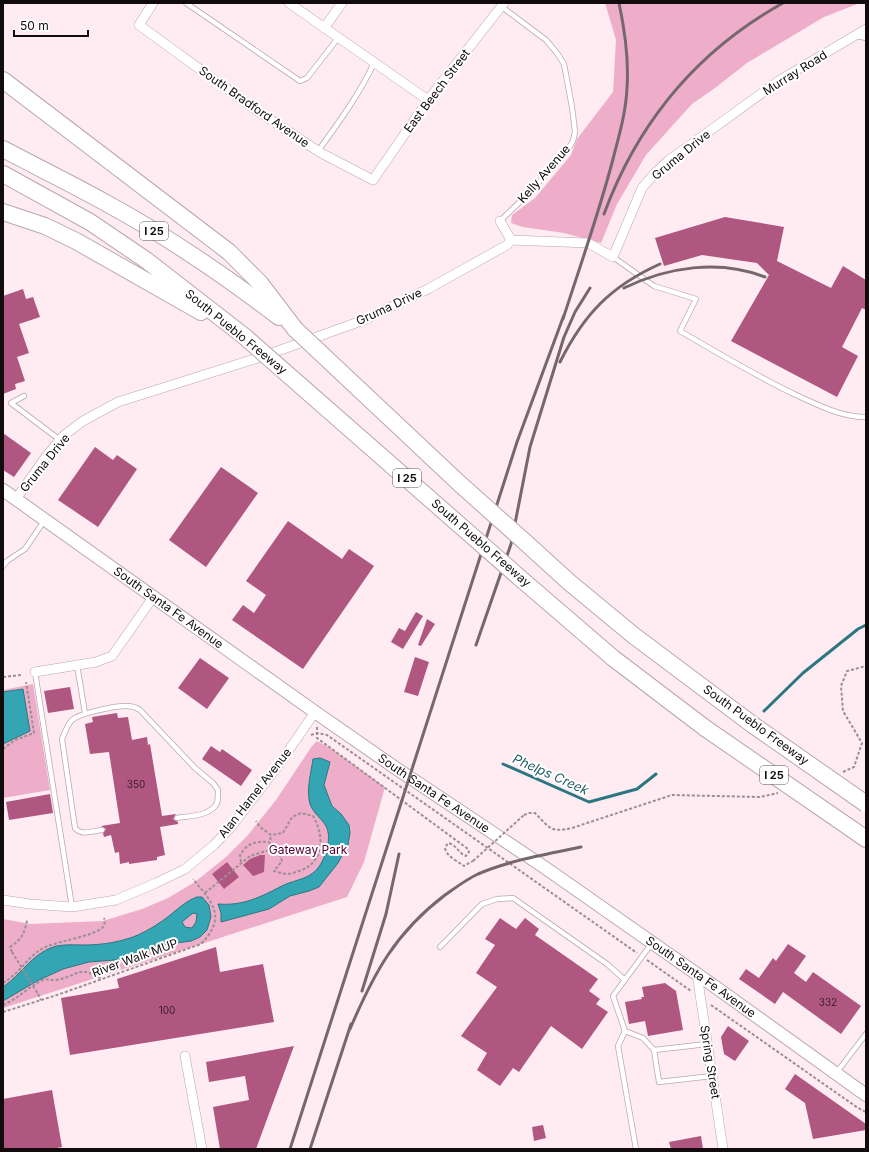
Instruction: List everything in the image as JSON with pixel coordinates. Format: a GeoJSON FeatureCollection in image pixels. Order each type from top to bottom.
{"type":"FeatureCollection","features":[{"type":"Feature","properties":{"kind":"highway"},"geometry":{"type":"LineString","coordinates":[[3,80],[229,252],[260,282],[295,329]]}},
{"type":"Feature","properties":{"kind":"highway","name":"South Pueblo Freeway"},"geometry":{"type":"LineString","coordinates":[[3,149],[106,203],[173,243],[243,289],[295,329],[460,484],[569,582],[633,634],[753,725],[866,804]]}},
{"type":"Feature","properties":{"kind":"highway","name":"South Pueblo Freeway"},"geometry":{"type":"LineString","coordinates":[[3,174],[90,222],[146,260],[244,336],[613,658],[705,728],[866,839]]}},
{"type":"Feature","properties":{"kind":"highway"},"geometry":{"type":"LineString","coordinates":[[3,212],[45,226],[76,241],[153,286],[244,336]]}},
{"type":"Feature","properties":{"kind":"main road","name":"South Santa Fe Avenue"},"geometry":{"type":"LineString","coordinates":[[3,490],[315,712],[550,871],[866,1095]]}},
{"type":"Feature","properties":{"kind":"street","name":"South Bradford Avenue"},"geometry":{"type":"LineString","coordinates":[[153,3],[139,25],[256,110],[318,151],[373,180]]}},
{"type":"Feature","properties":{"kind":"street"},"geometry":{"type":"LineString","coordinates":[[289,3],[428,100]]}},
{"type":"Feature","properties":{"kind":"street"},"geometry":{"type":"LineString","coordinates":[[324,28],[342,3]]}},
{"type":"Feature","properties":{"kind":"street","name":"East Beech Street"},"geometry":{"type":"LineString","coordinates":[[373,180],[428,100],[503,5]]}},
{"type":"Feature","properties":{"kind":"street","name":"Murray Road"},"geometry":{"type":"LineString","coordinates":[[727,118],[780,80],[857,36],[866,29]]}},
{"type":"Feature","properties":{"kind":"street","name":"Gruma Drive"},"geometry":{"type":"LineString","coordinates":[[613,257],[642,188],[668,161],[727,118]]}},
{"type":"Feature","properties":{"kind":"street"},"geometry":{"type":"LineString","coordinates":[[500,222],[511,240],[588,243],[613,257]]}},
{"type":"Feature","properties":{"kind":"street","name":"Gruma Drive"},"geometry":{"type":"LineString","coordinates":[[16,499],[60,440],[83,421],[118,402],[261,357],[364,320],[434,285],[507,245],[511,240]]}},
{"type":"Feature","properties":{"kind":"street"},"geometry":{"type":"LineString","coordinates":[[35,672],[77,666],[96,662],[112,656],[154,596]]}},
{"type":"Feature","properties":{"kind":"street","name":"Alan Hamel Avenue"},"geometry":{"type":"LineString","coordinates":[[3,900],[30,904],[72,907],[116,900],[156,883],[184,868],[214,845],[231,828],[280,763],[315,712]]}},
{"type":"Feature","properties":{"kind":"street","name":"Spring Street"},"geometry":{"type":"LineString","coordinates":[[697,974],[723,1149]]}},
{"type":"Feature","properties":{"kind":"street"},"geometry":{"type":"LineString","coordinates":[[185,1056],[202,1149]]}},
{"type":"Feature","properties":{"kind":"lane"},"geometry":{"type":"LineString","coordinates":[[186,3],[300,82],[307,78],[338,38]]}},
{"type":"Feature","properties":{"kind":"lane","name":"Kelly Avenue"},"geometry":{"type":"LineString","coordinates":[[500,222],[530,192],[567,150],[573,141],[575,132],[564,64],[546,40],[503,5]]}},
{"type":"Feature","properties":{"kind":"lane"},"geometry":{"type":"LineString","coordinates":[[857,36],[866,38]]}},
{"type":"Feature","properties":{"kind":"lane"},"geometry":{"type":"LineString","coordinates":[[318,151],[347,112],[364,85],[374,63]]}},
{"type":"Feature","properties":{"kind":"lane"},"geometry":{"type":"LineString","coordinates":[[613,257],[654,286],[696,299],[680,331],[772,383],[823,408],[858,417],[866,417]]}},
{"type":"Feature","properties":{"kind":"lane"},"geometry":{"type":"LineString","coordinates":[[24,396],[11,403],[60,440]]}},
{"type":"Feature","properties":{"kind":"lane"},"geometry":{"type":"LineString","coordinates":[[3,566],[7,561],[25,549],[45,520]]}},
{"type":"Feature","properties":{"kind":"lane"},"geometry":{"type":"LineString","coordinates":[[77,666],[85,713]]}},
{"type":"Feature","properties":{"kind":"lane"},"geometry":{"type":"LineString","coordinates":[[35,672],[72,907]]}},
{"type":"Feature","properties":{"kind":"lane"},"geometry":{"type":"LineString","coordinates":[[102,830],[83,833],[77,831],[75,828],[62,739],[66,727],[73,719],[85,713],[126,706],[135,707],[140,710],[195,768],[213,783],[218,790],[217,802],[212,809],[206,813],[177,818]]}},
{"type":"Feature","properties":{"kind":"lane"},"geometry":{"type":"LineString","coordinates":[[440,947],[482,904],[497,899],[513,898],[607,964],[625,980]]}},
{"type":"Feature","properties":{"kind":"lane"},"geometry":{"type":"LineString","coordinates":[[636,1149],[618,1046],[624,1032],[614,996],[652,943]]}},
{"type":"Feature","properties":{"kind":"lane"},"geometry":{"type":"LineString","coordinates":[[624,1032],[643,1038],[654,1050],[659,1082],[712,1076]]}},
{"type":"Feature","properties":{"kind":"lane"},"geometry":{"type":"LineString","coordinates":[[836,1074],[866,1034]]}},
{"type":"Feature","properties":{"kind":"lane"},"geometry":{"type":"LineString","coordinates":[[654,1050],[707,1044]]}},
{"type":"Feature","properties":{"kind":"path"},"geometry":{"type":"LineString","coordinates":[[841,773],[854,767],[862,744],[843,712],[841,686],[847,671],[866,666]]}},
{"type":"Feature","properties":{"kind":"path"},"geometry":{"type":"LineString","coordinates":[[3,677],[20,675]]}},
{"type":"Feature","properties":{"kind":"path"},"geometry":{"type":"LineString","coordinates":[[3,749],[15,740],[34,733],[26,682]]}},
{"type":"Feature","properties":{"kind":"path"},"geometry":{"type":"LineString","coordinates":[[315,712],[317,738],[468,849],[469,852],[466,856],[463,855],[452,843],[448,843],[445,848],[445,852],[448,855],[464,866],[473,861],[524,815],[529,813],[534,813],[551,829],[559,831],[672,795],[760,796],[780,792]]}},
{"type":"Feature","properties":{"kind":"path"},"geometry":{"type":"LineString","coordinates":[[308,738],[317,733],[327,735],[700,998],[858,1108],[866,1112]]}},
{"type":"Feature","properties":{"kind":"path"},"geometry":{"type":"LineString","coordinates":[[3,808],[4,813]]}},
{"type":"Feature","properties":{"kind":"path"},"geometry":{"type":"LineString","coordinates":[[205,893],[250,856],[269,850],[279,852],[282,860],[274,871],[287,874],[307,868],[318,854],[321,841],[318,826],[313,816],[301,813],[292,817],[283,833],[271,835],[260,827],[256,821]]}},
{"type":"Feature","properties":{"kind":"path"},"geometry":{"type":"LineString","coordinates":[[269,850],[271,835]]}},
{"type":"Feature","properties":{"kind":"path"},"geometry":{"type":"LineString","coordinates":[[241,863],[240,855],[248,845],[260,841],[269,842]]}},
{"type":"Feature","properties":{"kind":"path","name":"River Walk MUP"},"geometry":{"type":"LineString","coordinates":[[3,1012],[42,1000],[201,944],[211,933],[216,918],[214,910],[205,893],[194,879]]}},
{"type":"Feature","properties":{"kind":"path"},"geometry":{"type":"LineString","coordinates":[[3,983],[17,972],[32,955],[47,946],[93,933],[103,928],[105,924],[104,918]]}},
{"type":"Feature","properties":{"kind":"path"},"geometry":{"type":"LineString","coordinates":[[27,920],[25,930],[20,940],[10,947],[42,1000]]}},
{"type":"Feature","properties":{"kind":"path"},"geometry":{"type":"LineString","coordinates":[[3,1005],[45,980],[57,980],[81,971],[87,971],[102,979]]}},
{"type":"Feature","properties":{"kind":"green space"},"geometry":{"type":"Polygon","coordinates":[[[605,3],[860,3],[824,17],[747,63],[692,104],[646,155],[617,204],[601,243],[564,233],[523,227],[511,223],[512,215],[535,198],[571,155],[577,139],[613,92],[616,40],[605,3]]]}},
{"type":"Feature","properties":{"kind":"green space"},"geometry":{"type":"Polygon","coordinates":[[[33,684],[50,790],[3,798],[3,690],[33,684]]]}},
{"type":"Feature","properties":{"kind":"green space","name":"Gateway Park"},"geometry":{"type":"Polygon","coordinates":[[[317,741],[332,749],[385,787],[364,862],[347,897],[3,1008],[3,919],[30,924],[103,921],[142,909],[168,898],[195,882],[226,857],[248,835],[276,800],[312,746],[317,741]]]}},
{"type":"Feature","properties":{"kind":"water"},"geometry":{"type":"Polygon","coordinates":[[[23,689],[30,731],[3,744],[3,692],[23,689]]]}},
{"type":"Feature","properties":{"kind":"water"},"geometry":{"type":"Polygon","coordinates":[[[320,758],[330,762],[324,785],[332,806],[341,814],[349,825],[350,833],[348,845],[338,863],[319,887],[290,896],[269,909],[221,922],[221,913],[218,904],[236,904],[252,900],[286,884],[302,879],[313,873],[321,864],[328,844],[328,831],[324,823],[311,807],[308,793],[313,759],[320,758]]]}},
{"type":"Feature","properties":{"kind":"water"},"geometry":{"type":"Polygon","coordinates":[[[202,897],[209,905],[211,917],[207,930],[200,937],[191,941],[162,945],[127,959],[89,962],[63,969],[37,981],[3,1001],[3,987],[46,950],[61,945],[105,944],[132,937],[166,919],[193,899],[202,897]],[[193,913],[182,922],[185,927],[192,928],[196,922],[197,914],[193,913]]]}},
{"type":"Feature","properties":{"kind":"building"},"geometry":{"type":"Polygon","coordinates":[[[725,217],[784,227],[777,261],[831,288],[843,266],[866,280],[866,310],[862,308],[842,347],[858,356],[837,397],[731,341],[769,275],[757,263],[702,255],[664,266],[655,238],[725,217]]]}},
{"type":"Feature","properties":{"kind":"building"},"geometry":{"type":"Polygon","coordinates":[[[23,289],[26,299],[33,297],[40,317],[19,324],[29,353],[17,357],[25,381],[15,384],[16,389],[3,394],[3,296],[23,289]]]}},
{"type":"Feature","properties":{"kind":"building"},"geometry":{"type":"Polygon","coordinates":[[[3,433],[31,453],[14,477],[3,470],[3,433]]]}},
{"type":"Feature","properties":{"kind":"building"},"geometry":{"type":"Polygon","coordinates":[[[95,447],[113,460],[117,455],[137,469],[98,527],[58,500],[95,447]]]}},
{"type":"Feature","properties":{"kind":"building"},"geometry":{"type":"Polygon","coordinates":[[[221,467],[258,493],[206,567],[169,540],[221,467]]]}},
{"type":"Feature","properties":{"kind":"building"},"geometry":{"type":"Polygon","coordinates":[[[288,521],[342,559],[349,549],[374,566],[303,669],[232,620],[243,605],[254,613],[266,595],[246,581],[288,521]]]}},
{"type":"Feature","properties":{"kind":"building"},"geometry":{"type":"Polygon","coordinates":[[[416,612],[423,616],[403,649],[391,642],[399,628],[405,631],[416,612]]]}},
{"type":"Feature","properties":{"kind":"building"},"geometry":{"type":"Polygon","coordinates":[[[427,619],[435,624],[421,646],[418,645],[427,619]]]}},
{"type":"Feature","properties":{"kind":"building"},"geometry":{"type":"Polygon","coordinates":[[[415,657],[429,662],[418,696],[404,692],[415,657]]]}},
{"type":"Feature","properties":{"kind":"building"},"geometry":{"type":"Polygon","coordinates":[[[200,658],[229,678],[207,709],[178,688],[200,658]]]}},
{"type":"Feature","properties":{"kind":"building"},"geometry":{"type":"Polygon","coordinates":[[[70,687],[74,709],[48,713],[44,691],[70,687]]]}},
{"type":"Feature","properties":{"kind":"building"},"geometry":{"type":"Polygon","coordinates":[[[117,713],[118,718],[128,717],[132,740],[147,737],[148,745],[150,744],[162,816],[176,814],[173,819],[178,822],[178,824],[160,827],[165,855],[157,857],[157,860],[120,864],[119,852],[115,853],[111,835],[104,837],[103,833],[106,829],[101,826],[120,823],[109,752],[90,754],[85,724],[93,722],[92,717],[117,713]]]}},
{"type":"Feature","properties":{"kind":"building"},"geometry":{"type":"Polygon","coordinates":[[[211,746],[220,752],[222,749],[252,770],[241,786],[202,759],[211,746]]]}},
{"type":"Feature","properties":{"kind":"building"},"geometry":{"type":"Polygon","coordinates":[[[50,794],[53,813],[9,820],[6,802],[50,794]]]}},
{"type":"Feature","properties":{"kind":"building"},"geometry":{"type":"Polygon","coordinates":[[[260,855],[265,855],[264,872],[253,876],[243,865],[250,859],[260,855]]]}},
{"type":"Feature","properties":{"kind":"building"},"geometry":{"type":"Polygon","coordinates":[[[227,862],[239,877],[224,889],[212,874],[227,862]]]}},
{"type":"Feature","properties":{"kind":"building"},"geometry":{"type":"Polygon","coordinates":[[[500,918],[516,929],[525,918],[539,929],[535,935],[598,979],[589,991],[600,999],[596,1004],[608,1012],[582,1049],[551,1026],[519,1072],[513,1068],[500,1086],[477,1070],[487,1053],[461,1036],[497,987],[476,973],[495,945],[485,939],[500,918]]]}},
{"type":"Feature","properties":{"kind":"building"},"geometry":{"type":"Polygon","coordinates":[[[788,944],[806,956],[794,973],[806,982],[813,972],[861,1006],[841,1034],[783,992],[775,1004],[739,979],[746,969],[759,978],[773,958],[776,961],[788,944]]]}},
{"type":"Feature","properties":{"kind":"building"},"geometry":{"type":"Polygon","coordinates":[[[216,947],[220,972],[263,964],[274,1022],[70,1055],[61,998],[119,988],[117,979],[216,947]]]}},
{"type":"Feature","properties":{"kind":"building"},"geometry":{"type":"Polygon","coordinates":[[[665,983],[676,991],[683,1030],[648,1036],[645,1021],[629,1024],[625,1002],[642,999],[641,997],[644,997],[642,987],[665,983]]]}},
{"type":"Feature","properties":{"kind":"building"},"geometry":{"type":"Polygon","coordinates":[[[728,1026],[749,1041],[735,1061],[724,1054],[721,1037],[728,1026]]]}},
{"type":"Feature","properties":{"kind":"building"},"geometry":{"type":"Polygon","coordinates":[[[294,1046],[256,1149],[220,1149],[213,1107],[249,1100],[245,1076],[209,1082],[206,1062],[294,1046]]]}},
{"type":"Feature","properties":{"kind":"building"},"geometry":{"type":"Polygon","coordinates":[[[795,1074],[866,1124],[866,1130],[813,1139],[805,1103],[785,1089],[795,1074]]]}},
{"type":"Feature","properties":{"kind":"building"},"geometry":{"type":"Polygon","coordinates":[[[52,1090],[62,1147],[52,1149],[3,1149],[3,1099],[52,1090]]]}},
{"type":"Feature","properties":{"kind":"building"},"geometry":{"type":"Polygon","coordinates":[[[543,1125],[546,1138],[534,1141],[532,1127],[543,1125]]]}},
{"type":"Feature","properties":{"kind":"building"},"geometry":{"type":"Polygon","coordinates":[[[701,1136],[703,1149],[671,1149],[669,1142],[701,1136]]]}},
{"type":"Feature","properties":{"kind":"waterway","name":"Phelps Creek"},"geometry":{"type":"LineString","coordinates":[[764,711],[803,673],[858,629],[866,625]]}},
{"type":"Feature","properties":{"kind":"waterway","name":"Phelps Creek"},"geometry":{"type":"LineString","coordinates":[[503,764],[589,802],[637,789],[656,774]]}},
{"type":"Feature","properties":{"kind":"railway"},"geometry":{"type":"LineString","coordinates":[[563,319],[608,179],[624,115],[627,56],[619,3]]}},
{"type":"Feature","properties":{"kind":"railway"},"geometry":{"type":"LineString","coordinates":[[604,214],[618,180],[634,149],[653,119],[674,92],[724,43],[752,22],[783,3]]}},
{"type":"Feature","properties":{"kind":"railway"},"geometry":{"type":"LineString","coordinates":[[560,362],[579,330],[601,303],[627,282],[660,264]]}},
{"type":"Feature","properties":{"kind":"railway"},"geometry":{"type":"LineString","coordinates":[[624,288],[658,275],[693,268],[730,268],[747,271],[765,277]]}},
{"type":"Feature","properties":{"kind":"railway"},"geometry":{"type":"LineString","coordinates":[[476,645],[511,544],[530,447],[564,337],[575,312],[590,288]]}},
{"type":"Feature","properties":{"kind":"railway"},"geometry":{"type":"LineString","coordinates":[[290,1149],[517,442],[564,315]]}},
{"type":"Feature","properties":{"kind":"railway"},"geometry":{"type":"LineString","coordinates":[[350,1029],[377,972],[399,939],[412,924],[445,895],[470,878],[491,869],[529,858],[581,847]]}},
{"type":"Feature","properties":{"kind":"railway"},"geometry":{"type":"LineString","coordinates":[[362,991],[386,914],[399,854]]}},
{"type":"Feature","properties":{"kind":"railway"},"geometry":{"type":"LineString","coordinates":[[310,1149],[351,1024]]}}]}
